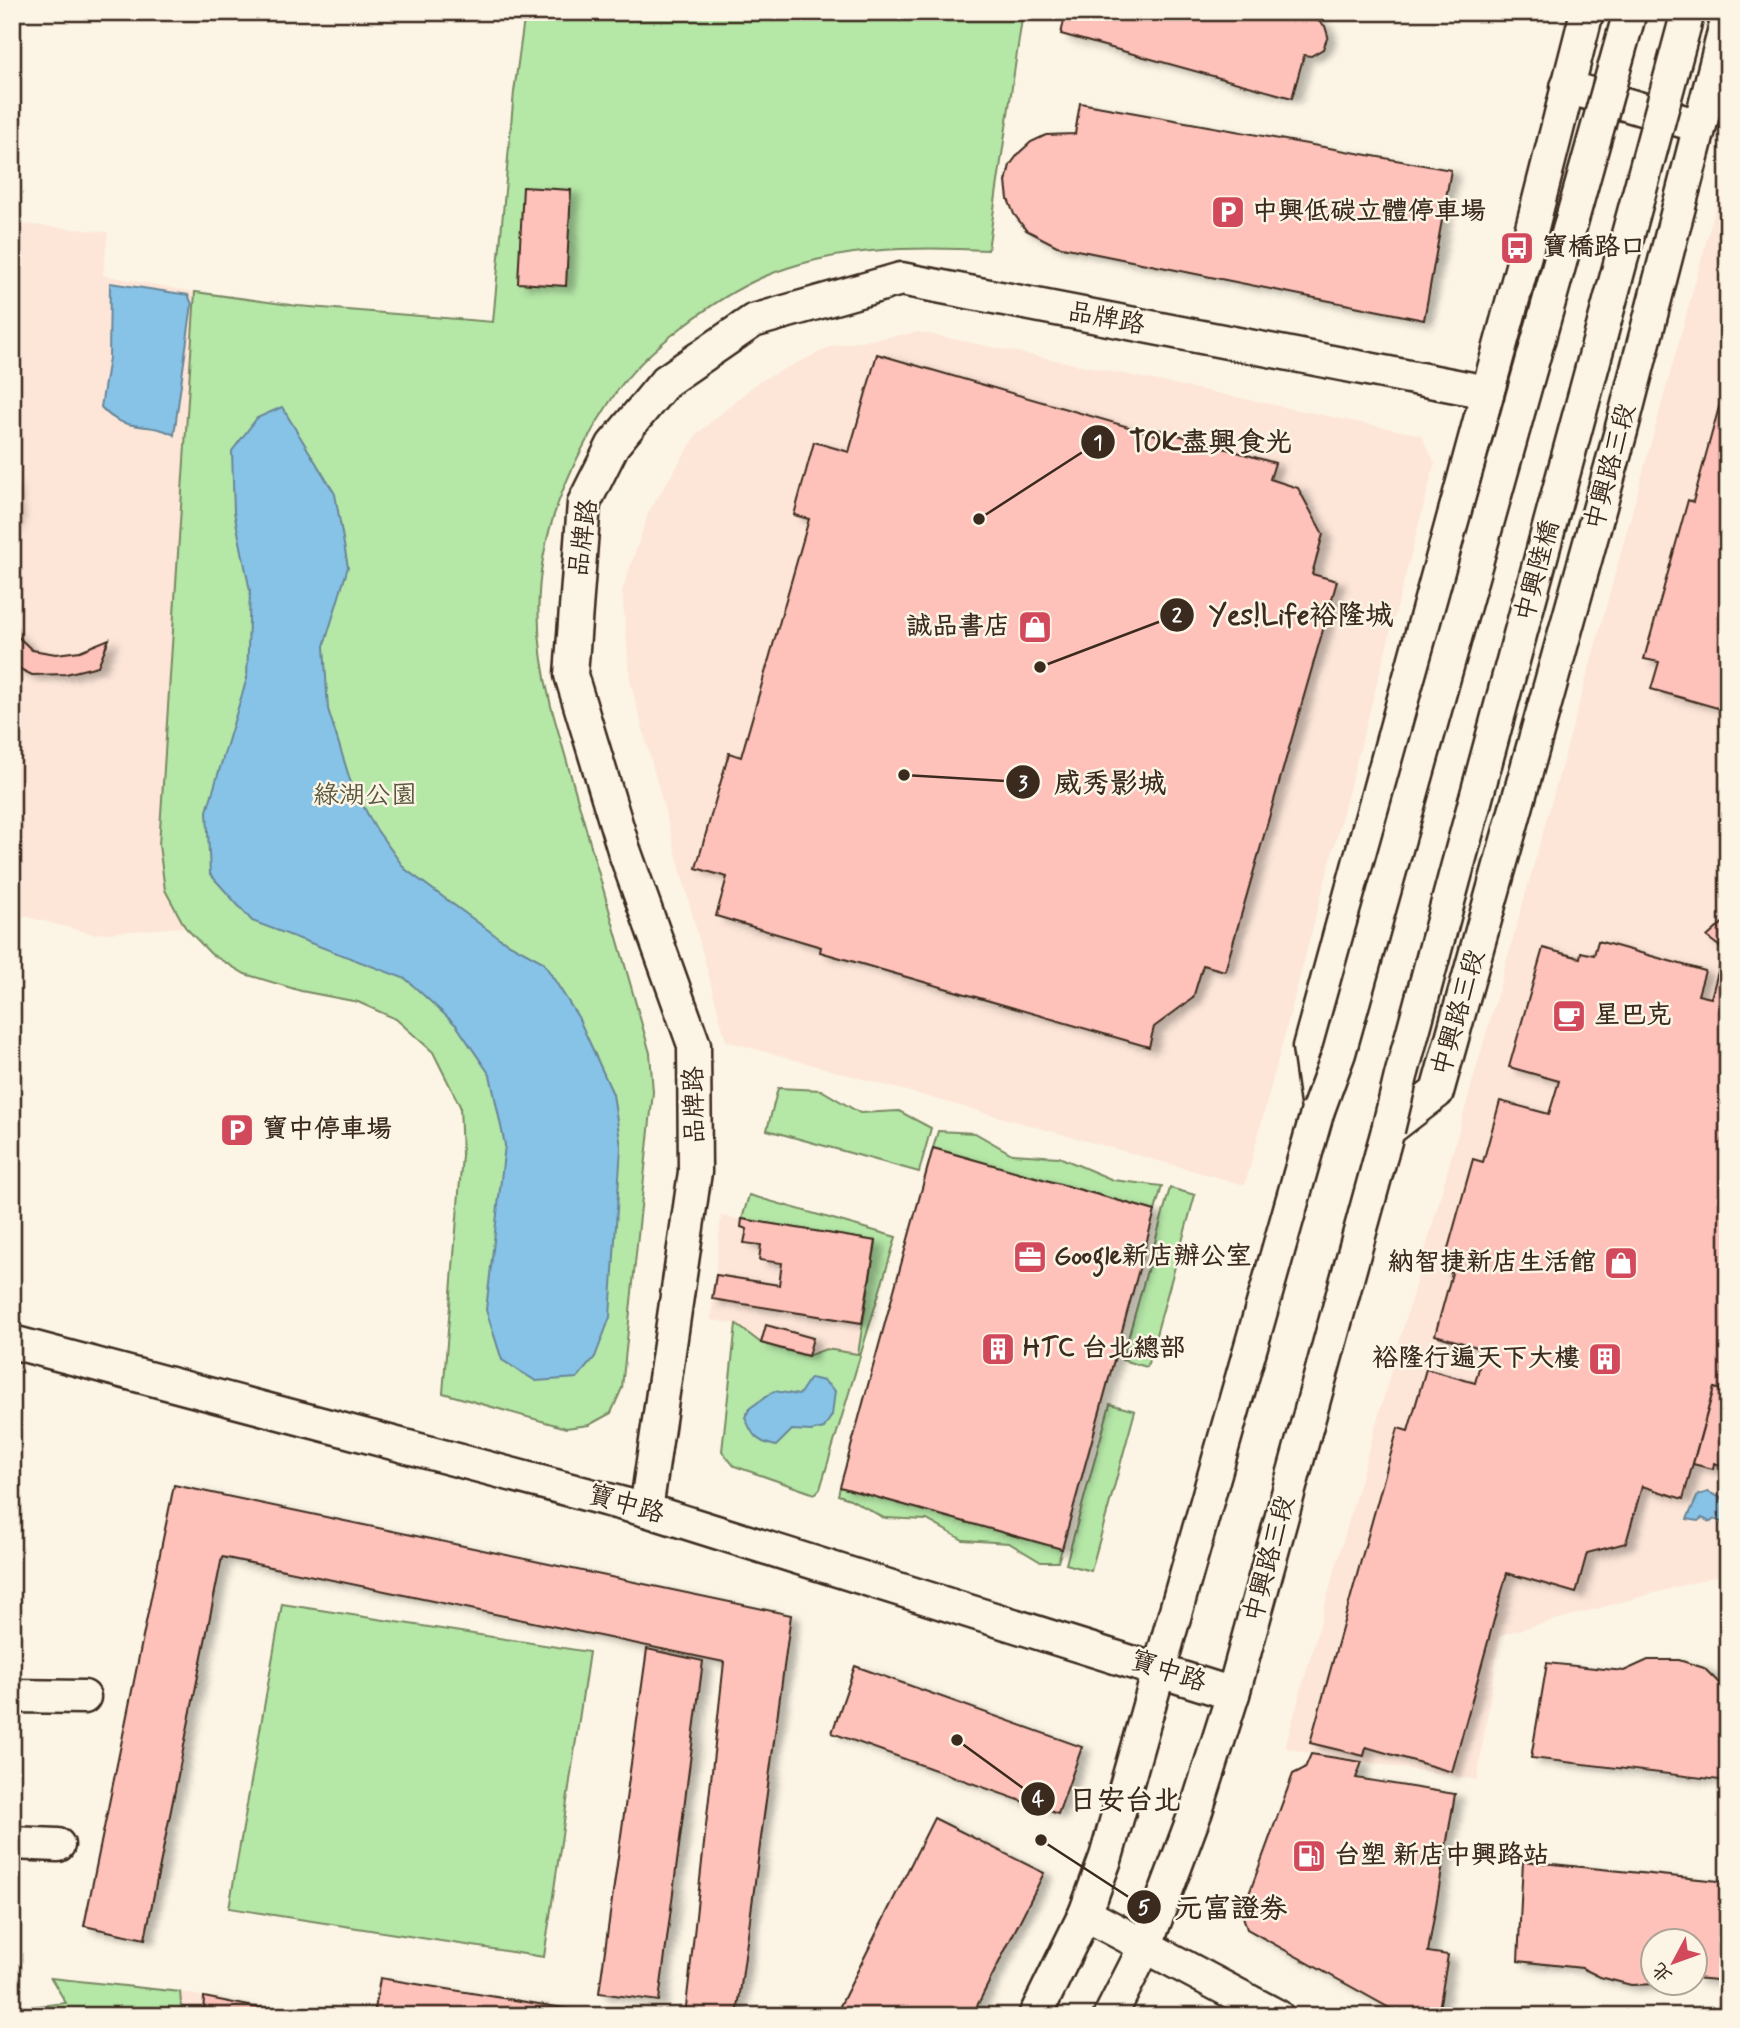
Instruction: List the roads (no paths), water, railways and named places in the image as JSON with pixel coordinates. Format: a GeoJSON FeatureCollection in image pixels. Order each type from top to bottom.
{"type":"FeatureCollection","features":[{"type":"Feature","properties":{"kind":"street"},"geometry":{"type":"LineString","coordinates":[[1318,1110],[1309,1047],[1525,255],[1587,12]]}},
{"type":"Feature","properties":{"kind":"street"},"geometry":{"type":"LineString","coordinates":[[1035,2016],[1085,1914],[1106,1857],[1318,1110],[1343,1040],[1630,12]]}},
{"type":"Feature","properties":{"kind":"street","name":"中興陸橋"},"geometry":{"type":"LineString","coordinates":[[1388,1130],[1688,12]]}},
{"type":"Feature","properties":{"kind":"street","name":"中興路三段"},"geometry":{"type":"LineString","coordinates":[[1110,2016],[1146,1945],[1196,1811],[1233,1694],[1388,1130],[1437,1092],[1621,431],[1728,17]]}},
{"type":"Feature","properties":{"kind":"street"},"geometry":{"type":"LineString","coordinates":[[1567,87],[1699,126]]}},
{"type":"Feature","properties":{"kind":"street","name":"品牌路"},"geometry":{"type":"LineString","coordinates":[[646,1510],[695,1172],[694,1045],[624,850],[571,676],[584,503],[613,445],[666,381],[753,321],[901,279],[1487,393]]}},
{"type":"Feature","properties":{"kind":"street","name":"寶中路"},"geometry":{"type":"LineString","coordinates":[[12,1342],[646,1510],[1161,1669],[1233,1694]]}},
{"type":"Feature","properties":{"kind":"street"},"geometry":{"type":"LineString","coordinates":[[12,1696],[84,1697]]}},
{"type":"Feature","properties":{"kind":"street"},"geometry":{"type":"LineString","coordinates":[[12,1843],[58,1845]]}},
{"type":"Feature","properties":{"kind":"street"},"geometry":{"type":"LineString","coordinates":[[1085,1914],[1277,2016]]}},
{"type":"Feature","properties":{"kind":"water"},"geometry":{"type":"Polygon","coordinates":[[[110,283],[188,295],[192,304],[174,435],[156,428],[119,421],[101,407],[109,358],[110,283]]]}},
{"type":"Feature","properties":{"kind":"water"},"geometry":{"type":"Polygon","coordinates":[[[282,407],[335,494],[348,567],[324,646],[328,709],[351,783],[374,826],[405,869],[499,938],[543,962],[578,1017],[613,1094],[621,1147],[610,1317],[595,1357],[577,1378],[536,1381],[502,1360],[486,1310],[505,1145],[490,1075],[456,1025],[406,979],[252,921],[210,874],[207,811],[247,678],[250,591],[234,512],[232,451],[257,418],[282,407]]]}},
{"type":"Feature","properties":{"kind":"water"},"geometry":{"type":"Polygon","coordinates":[[[810,1378],[824,1381],[835,1391],[832,1415],[824,1428],[811,1431],[792,1430],[776,1446],[756,1437],[745,1417],[750,1408],[774,1391],[799,1395],[810,1378]]]}},
{"type":"Feature","properties":{"kind":"water"},"geometry":{"type":"Polygon","coordinates":[[[1708,1492],[1728,1501],[1728,1526],[1715,1519],[1710,1522],[1702,1518],[1698,1521],[1687,1519],[1698,1495],[1708,1492]]]}},
{"type":"Feature","properties":{"kind":"place","name":"中興低碳立體停車場"},"geometry":{"type":"Point","coordinates":[1228,212]}},
{"type":"Feature","properties":{"kind":"place","name":"寶橋路口"},"geometry":{"type":"Point","coordinates":[1517,248]}},
{"type":"Feature","properties":{"kind":"place","name":"TOK盡興食光"},"geometry":{"type":"Point","coordinates":[979,519]}},
{"type":"Feature","properties":{"kind":"place","name":"誠品書店"},"geometry":{"type":"Point","coordinates":[1035,627]}},
{"type":"Feature","properties":{"kind":"place","name":"Yes!Life裕隆城"},"geometry":{"type":"Point","coordinates":[1040,667]}},
{"type":"Feature","properties":{"kind":"place","name":"威秀影城"},"geometry":{"type":"Point","coordinates":[904,775]}},
{"type":"Feature","properties":{"kind":"place","name":"星巴克"},"geometry":{"type":"Point","coordinates":[1569,1016]}},
{"type":"Feature","properties":{"kind":"place","name":"寶中停車場"},"geometry":{"type":"Point","coordinates":[237,1130]}},
{"type":"Feature","properties":{"kind":"place","name":"Google新店辦公室"},"geometry":{"type":"Point","coordinates":[1030,1257]}},
{"type":"Feature","properties":{"kind":"place","name":"納智捷新店生活館"},"geometry":{"type":"Point","coordinates":[1621,1263]}},
{"type":"Feature","properties":{"kind":"place","name":"HTC 台北總部"},"geometry":{"type":"Point","coordinates":[998,1349]}},
{"type":"Feature","properties":{"kind":"place","name":"裕隆行遍天下大樓"},"geometry":{"type":"Point","coordinates":[1605,1359]}},
{"type":"Feature","properties":{"kind":"place","name":"日安台北"},"geometry":{"type":"Point","coordinates":[957,1740]}},
{"type":"Feature","properties":{"kind":"place","name":"元富證券"},"geometry":{"type":"Point","coordinates":[1041,1840]}},
{"type":"Feature","properties":{"kind":"place","name":"台塑 新店中興路站"},"geometry":{"type":"Point","coordinates":[1309,1856]}},
{"type":"Feature","properties":{"kind":"park label","name":"綠湖公園"},"geometry":{"type":"Point","coordinates":[365,796]}}]}
